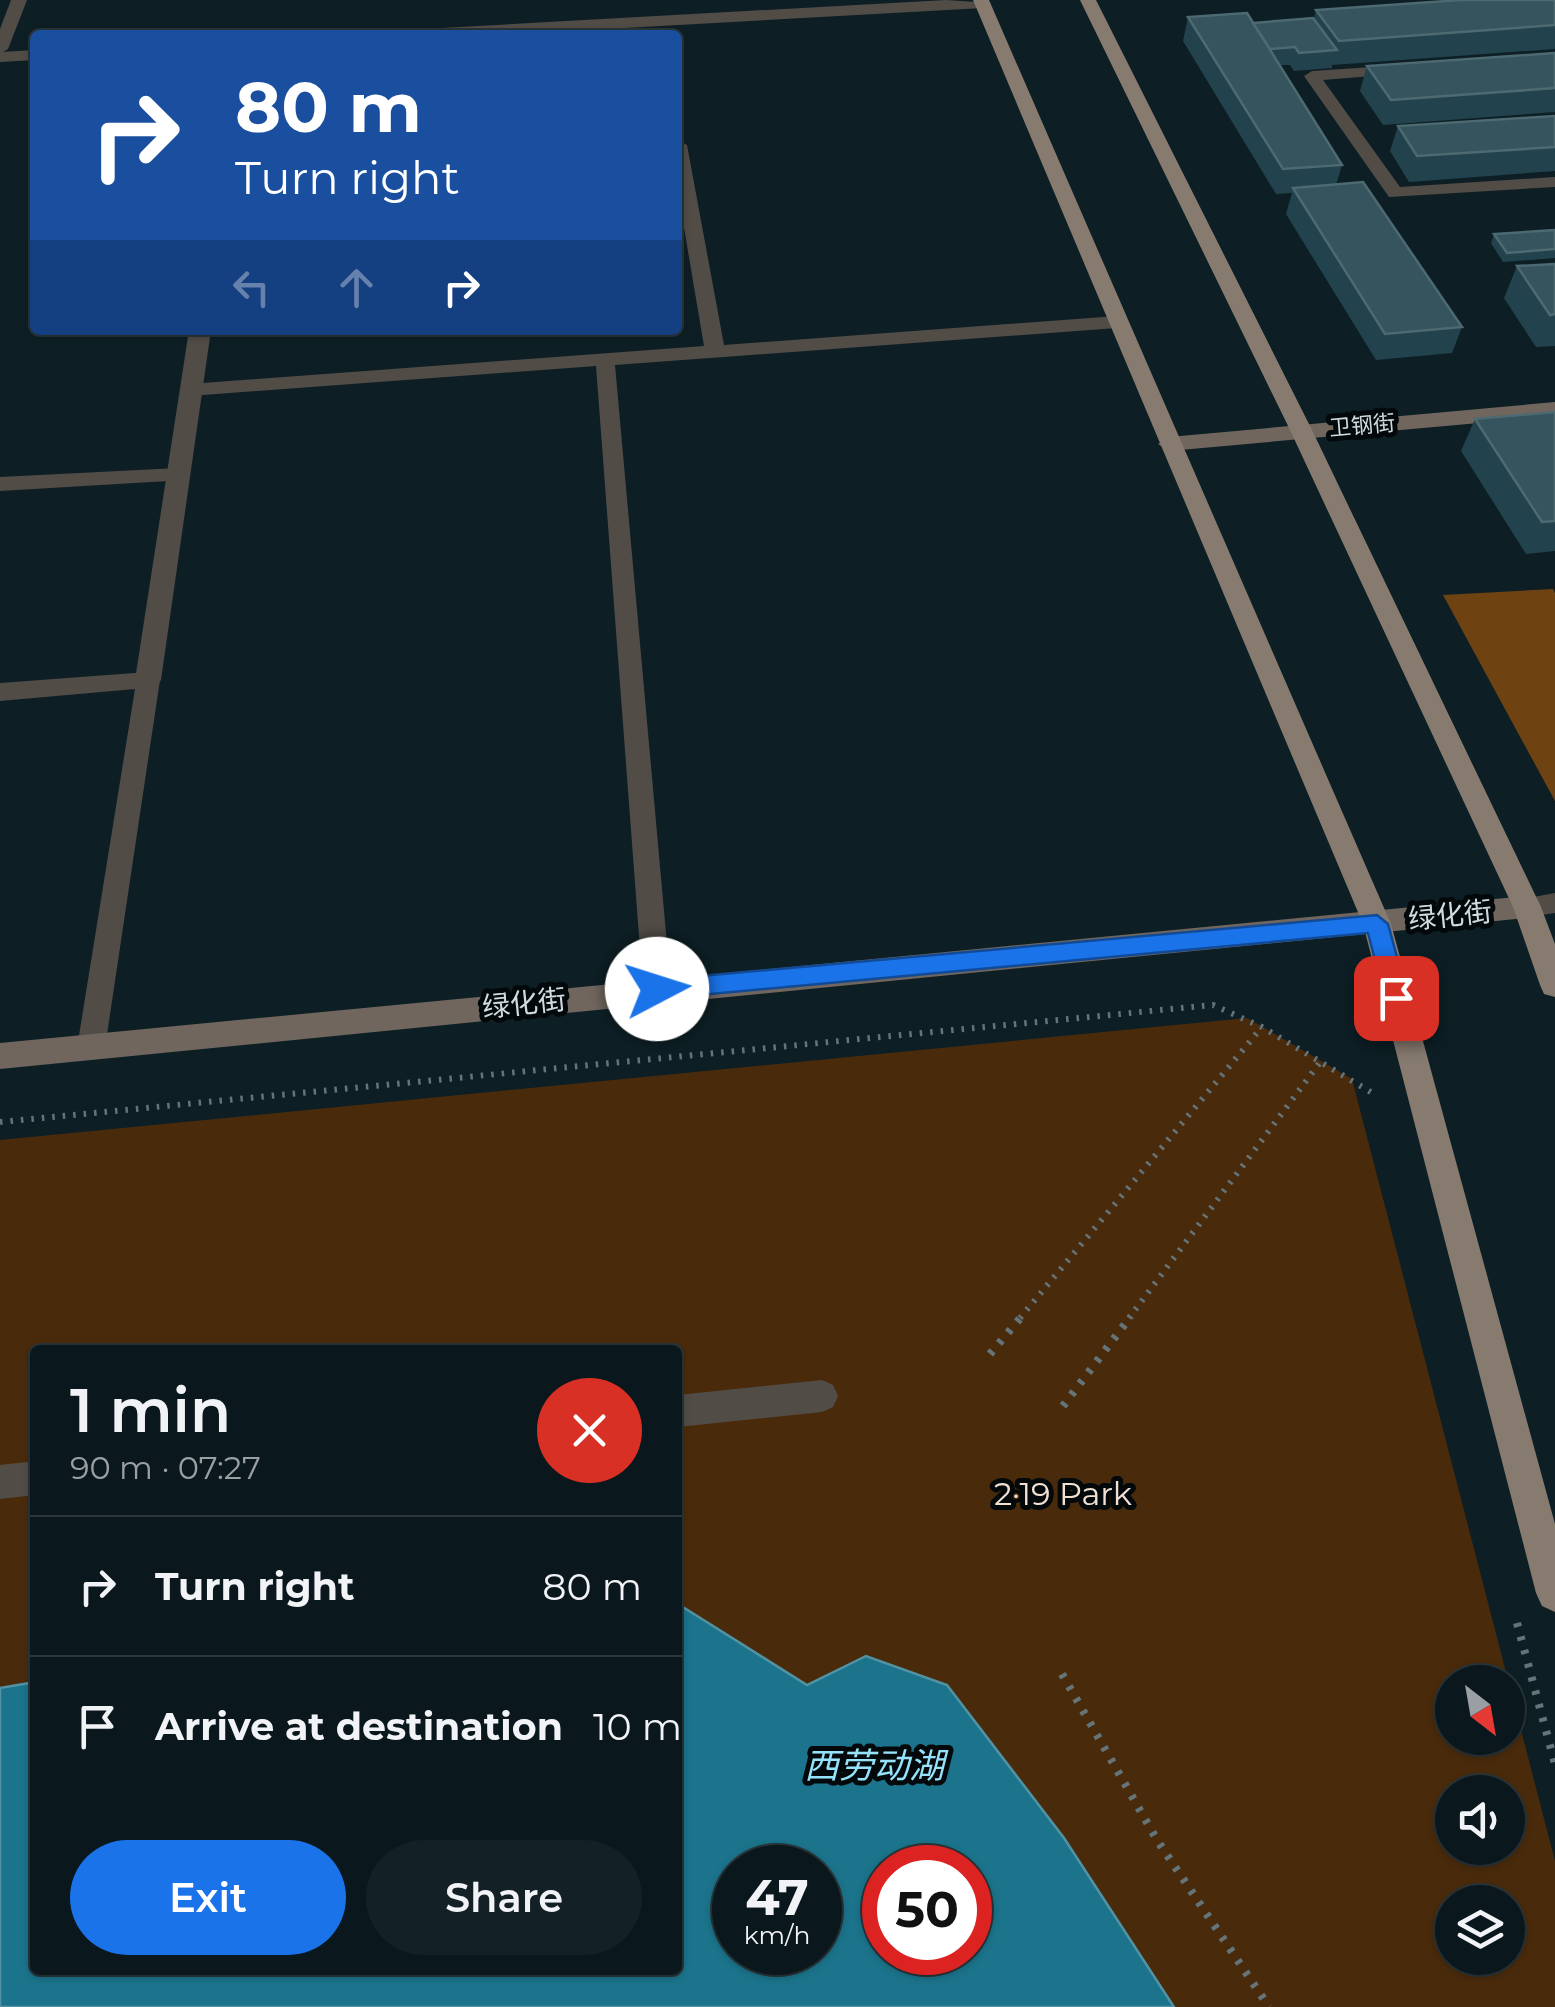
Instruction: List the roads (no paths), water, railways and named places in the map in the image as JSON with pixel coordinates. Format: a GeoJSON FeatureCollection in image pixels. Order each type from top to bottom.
{"type":"FeatureCollection","features":[{"type":"Feature","properties":{"kind":"main road"},"geometry":{"type":"LineString","coordinates":[[1088,0],[1541,905],[1555,985]]}},
{"type":"Feature","properties":{"kind":"main road"},"geometry":{"type":"LineString","coordinates":[[982,2],[1377,924],[1555,1593]]}},
{"type":"Feature","properties":{"kind":"main road","name":"卫钢街"},"geometry":{"type":"LineString","coordinates":[[1169,444],[1555,409]]}},
{"type":"Feature","properties":{"kind":"main road","name":"绿化街"},"geometry":{"type":"LineString","coordinates":[[0,1056],[1541,905]]}},
{"type":"Feature","properties":{"kind":"street"},"geometry":{"type":"LineString","coordinates":[[584,30],[656,28],[982,2]]}},
{"type":"Feature","properties":{"kind":"street"},"geometry":{"type":"LineString","coordinates":[[0,53],[30,55]]}},
{"type":"Feature","properties":{"kind":"street"},"geometry":{"type":"LineString","coordinates":[[148,680],[199,335]]}},
{"type":"Feature","properties":{"kind":"lane"},"geometry":{"type":"LineString","coordinates":[[0,53],[16,1]]}},
{"type":"Feature","properties":{"kind":"lane"},"geometry":{"type":"LineString","coordinates":[[1424,68],[1312,76],[1395,193],[1555,182]]}},
{"type":"Feature","properties":{"kind":"lane"},"geometry":{"type":"LineString","coordinates":[[682,190],[685,223],[716,351]]}},
{"type":"Feature","properties":{"kind":"lane"},"geometry":{"type":"LineString","coordinates":[[190,390],[1117,322]]}},
{"type":"Feature","properties":{"kind":"lane"},"geometry":{"type":"LineString","coordinates":[[605,360],[657,989]]}},
{"type":"Feature","properties":{"kind":"lane"},"geometry":{"type":"LineString","coordinates":[[0,484],[178,474]]}},
{"type":"Feature","properties":{"kind":"lane"},"geometry":{"type":"LineString","coordinates":[[0,692],[148,680],[92,1048]]}},
{"type":"Feature","properties":{"kind":"lane"},"geometry":{"type":"LineString","coordinates":[[682,1411],[822,1396]]}},
{"type":"Feature","properties":{"kind":"lane"},"geometry":{"type":"LineString","coordinates":[[0,1482],[30,1479]]}},
{"type":"Feature","properties":{"kind":"water","name":"西劳动湖"},"geometry":{"type":"Polygon","coordinates":[[[682,1607],[807,1685],[866,1656],[947,1685],[1064,1838],[1174,2007],[0,2007],[0,1688],[30,1683],[30,1975],[682,1975],[682,1607]]]}},
{"type":"Feature","properties":{"kind":"park label","name":"2·19 Park"},"geometry":{"type":"Point","coordinates":[1063,1494]}}]}
